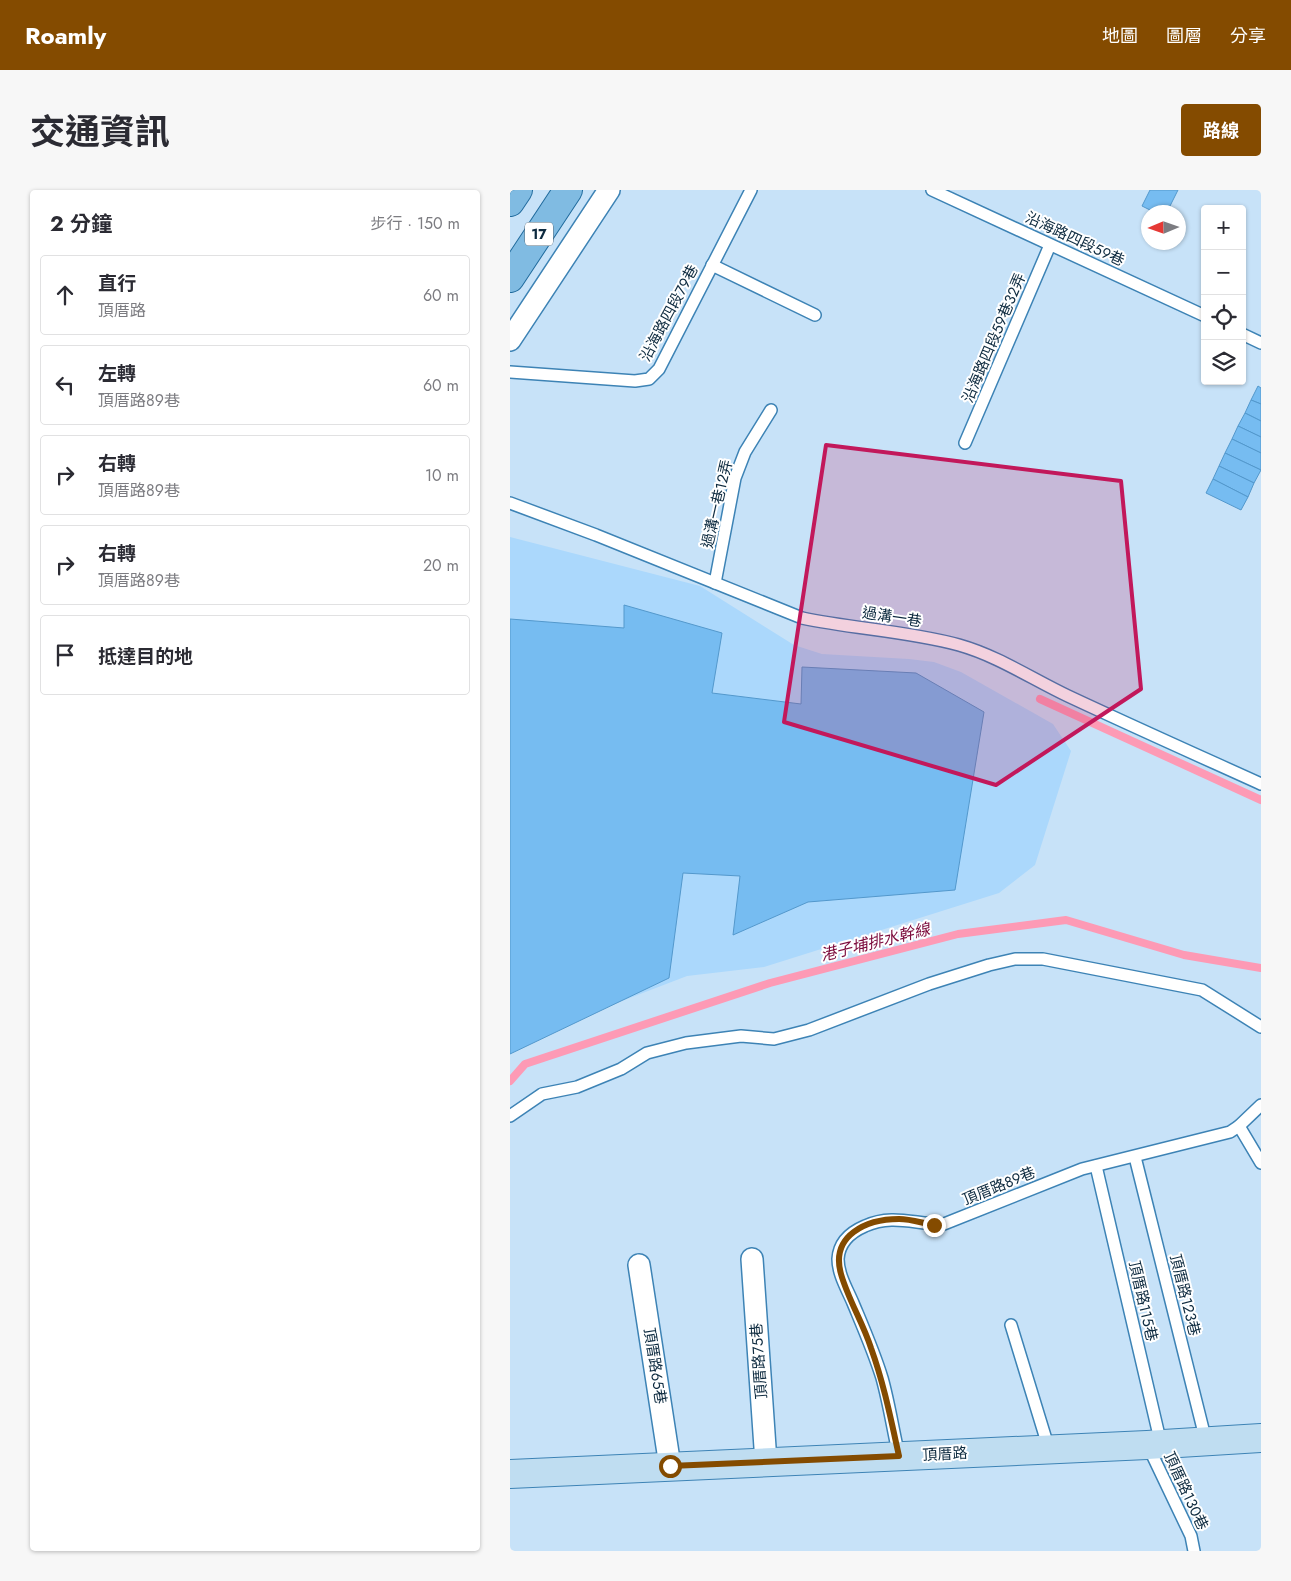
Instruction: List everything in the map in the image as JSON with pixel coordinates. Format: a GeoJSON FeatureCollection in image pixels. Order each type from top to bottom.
{"type":"FeatureCollection","features":[{"type":"Feature","properties":{"kind":"main road"},"geometry":{"type":"LineString","coordinates":[[510,202],[518,190]]}},
{"type":"Feature","properties":{"kind":"main road","name":"17"},"geometry":{"type":"LineString","coordinates":[[510,278],[568,190]]}},
{"type":"Feature","properties":{"kind":"street"},"geometry":{"type":"LineString","coordinates":[[510,340],[609,190]]}},
{"type":"Feature","properties":{"kind":"street","name":"頂厝路75巷"},"geometry":{"type":"LineString","coordinates":[[752,1259],[766,1462]]}},
{"type":"Feature","properties":{"kind":"street","name":"頂厝路65巷"},"geometry":{"type":"LineString","coordinates":[[639,1265],[670,1466]]}},
{"type":"Feature","properties":{"kind":"street","name":"頂厝路"},"geometry":{"type":"LineString","coordinates":[[510,1474],[1261,1438]]}},
{"type":"Feature","properties":{"kind":"lane","name":"沿海路四段79巷"},"geometry":{"type":"LineString","coordinates":[[510,372],[635,382],[649,379],[658,370],[751,190]]}},
{"type":"Feature","properties":{"kind":"lane","name":"沿海路四段59巷"},"geometry":{"type":"LineString","coordinates":[[932,190],[1201,314]]}},
{"type":"Feature","properties":{"kind":"lane","name":"沿海路四段59巷32弄"},"geometry":{"type":"LineString","coordinates":[[964,443],[1050,244]]}},
{"type":"Feature","properties":{"kind":"lane"},"geometry":{"type":"LineString","coordinates":[[712,264],[815,316]]}},
{"type":"Feature","properties":{"kind":"lane"},"geometry":{"type":"LineString","coordinates":[[1246,336],[1261,343]]}},
{"type":"Feature","properties":{"kind":"lane","name":"過溝一巷12弄"},"geometry":{"type":"LineString","coordinates":[[715,583],[736,478],[745,452],[771,410]]}},
{"type":"Feature","properties":{"kind":"lane","name":"過溝一巷"},"geometry":{"type":"LineString","coordinates":[[510,503],[605,538],[802,618],[918,636],[959,645],[987,654],[1067,695],[1261,784]]}},
{"type":"Feature","properties":{"kind":"lane"},"geometry":{"type":"LineString","coordinates":[[510,1116],[542,1094],[577,1087],[622,1069],[647,1053],[686,1043],[741,1036],[774,1039],[800,1032],[929,984],[1015,959],[1043,959],[1202,990],[1261,1027]]}},
{"type":"Feature","properties":{"kind":"lane","name":"頂厝路89巷"},"geometry":{"type":"LineString","coordinates":[[899,1456],[882,1378],[841,1274],[838,1259],[842,1244],[850,1234],[878,1221],[902,1219],[934,1225],[944,1224],[1082,1169],[1230,1132],[1261,1105]]}},
{"type":"Feature","properties":{"kind":"lane"},"geometry":{"type":"LineString","coordinates":[[1239,1126],[1261,1163]]}},
{"type":"Feature","properties":{"kind":"lane","name":"頂厝路123巷"},"geometry":{"type":"LineString","coordinates":[[1134,1157],[1206,1441]]}},
{"type":"Feature","properties":{"kind":"lane","name":"頂厝路115巷"},"geometry":{"type":"LineString","coordinates":[[1096,1166],[1154,1444]]}},
{"type":"Feature","properties":{"kind":"lane"},"geometry":{"type":"LineString","coordinates":[[1011,1325],[1050,1449]]}},
{"type":"Feature","properties":{"kind":"lane","name":"頂厝路130巷"},"geometry":{"type":"LineString","coordinates":[[1154,1444],[1191,1536],[1194,1551]]}},
{"type":"Feature","properties":{"kind":"highlighted area"},"geometry":{"type":"Polygon","coordinates":[[[826,445],[1121,481],[1141,689],[996,785],[784,722],[826,445]]]}},
{"type":"Feature","properties":{"kind":"shaded area"},"geometry":{"type":"Polygon","coordinates":[[[510,537],[700,586],[794,645],[822,654],[934,662],[961,672],[1053,724],[1071,751],[1035,865],[999,893],[764,967],[687,976],[510,1044],[510,537]]]}},
{"type":"Feature","properties":{"kind":"building"},"geometry":{"type":"Polygon","coordinates":[[[1150,190],[1178,190],[1170,205],[1142,205],[1150,190]]]}},
{"type":"Feature","properties":{"kind":"building"},"geometry":{"type":"Polygon","coordinates":[[[1258,386],[1261,388],[1261,404],[1251,400],[1258,386]]]}},
{"type":"Feature","properties":{"kind":"building"},"geometry":{"type":"Polygon","coordinates":[[[1251,400],[1261,404],[1261,421],[1245,413],[1251,400]]]}},
{"type":"Feature","properties":{"kind":"building"},"geometry":{"type":"Polygon","coordinates":[[[1245,413],[1261,421],[1261,437],[1238,426],[1245,413]]]}},
{"type":"Feature","properties":{"kind":"building"},"geometry":{"type":"Polygon","coordinates":[[[1238,426],[1261,437],[1261,453],[1232,439],[1238,426]]]}},
{"type":"Feature","properties":{"kind":"building"},"geometry":{"type":"Polygon","coordinates":[[[1232,439],[1261,453],[1261,470],[1225,453],[1232,439]]]}},
{"type":"Feature","properties":{"kind":"building"},"geometry":{"type":"Polygon","coordinates":[[[1225,453],[1261,470],[1254,483],[1219,466],[1225,453]]]}},
{"type":"Feature","properties":{"kind":"building"},"geometry":{"type":"Polygon","coordinates":[[[1219,466],[1254,483],[1248,497],[1213,479],[1219,466]]]}},
{"type":"Feature","properties":{"kind":"building"},"geometry":{"type":"Polygon","coordinates":[[[1213,479],[1248,497],[1241,510],[1206,493],[1213,479]]]}},
{"type":"Feature","properties":{"kind":"building"},"geometry":{"type":"Polygon","coordinates":[[[624,605],[722,633],[712,693],[801,704],[802,667],[916,673],[984,712],[955,890],[808,902],[733,935],[740,876],[683,873],[669,978],[510,1054],[510,619],[624,628],[624,605]]]}},
{"type":"Feature","properties":{"kind":"waterway"},"geometry":{"type":"LineString","coordinates":[[1040,699],[1261,800]]}},
{"type":"Feature","properties":{"kind":"waterway","name":"港子埔排水幹線"},"geometry":{"type":"LineString","coordinates":[[510,1081],[525,1064],[770,983],[958,934],[1066,920],[1184,955],[1261,968]]}},
{"type":"Feature","properties":{"kind":"route"},"geometry":{"type":"LineString","coordinates":[[670,1466],[899,1456],[882,1378],[841,1274],[838,1259],[842,1244],[850,1234],[866,1225],[878,1221],[902,1219],[934,1225]]}}]}
